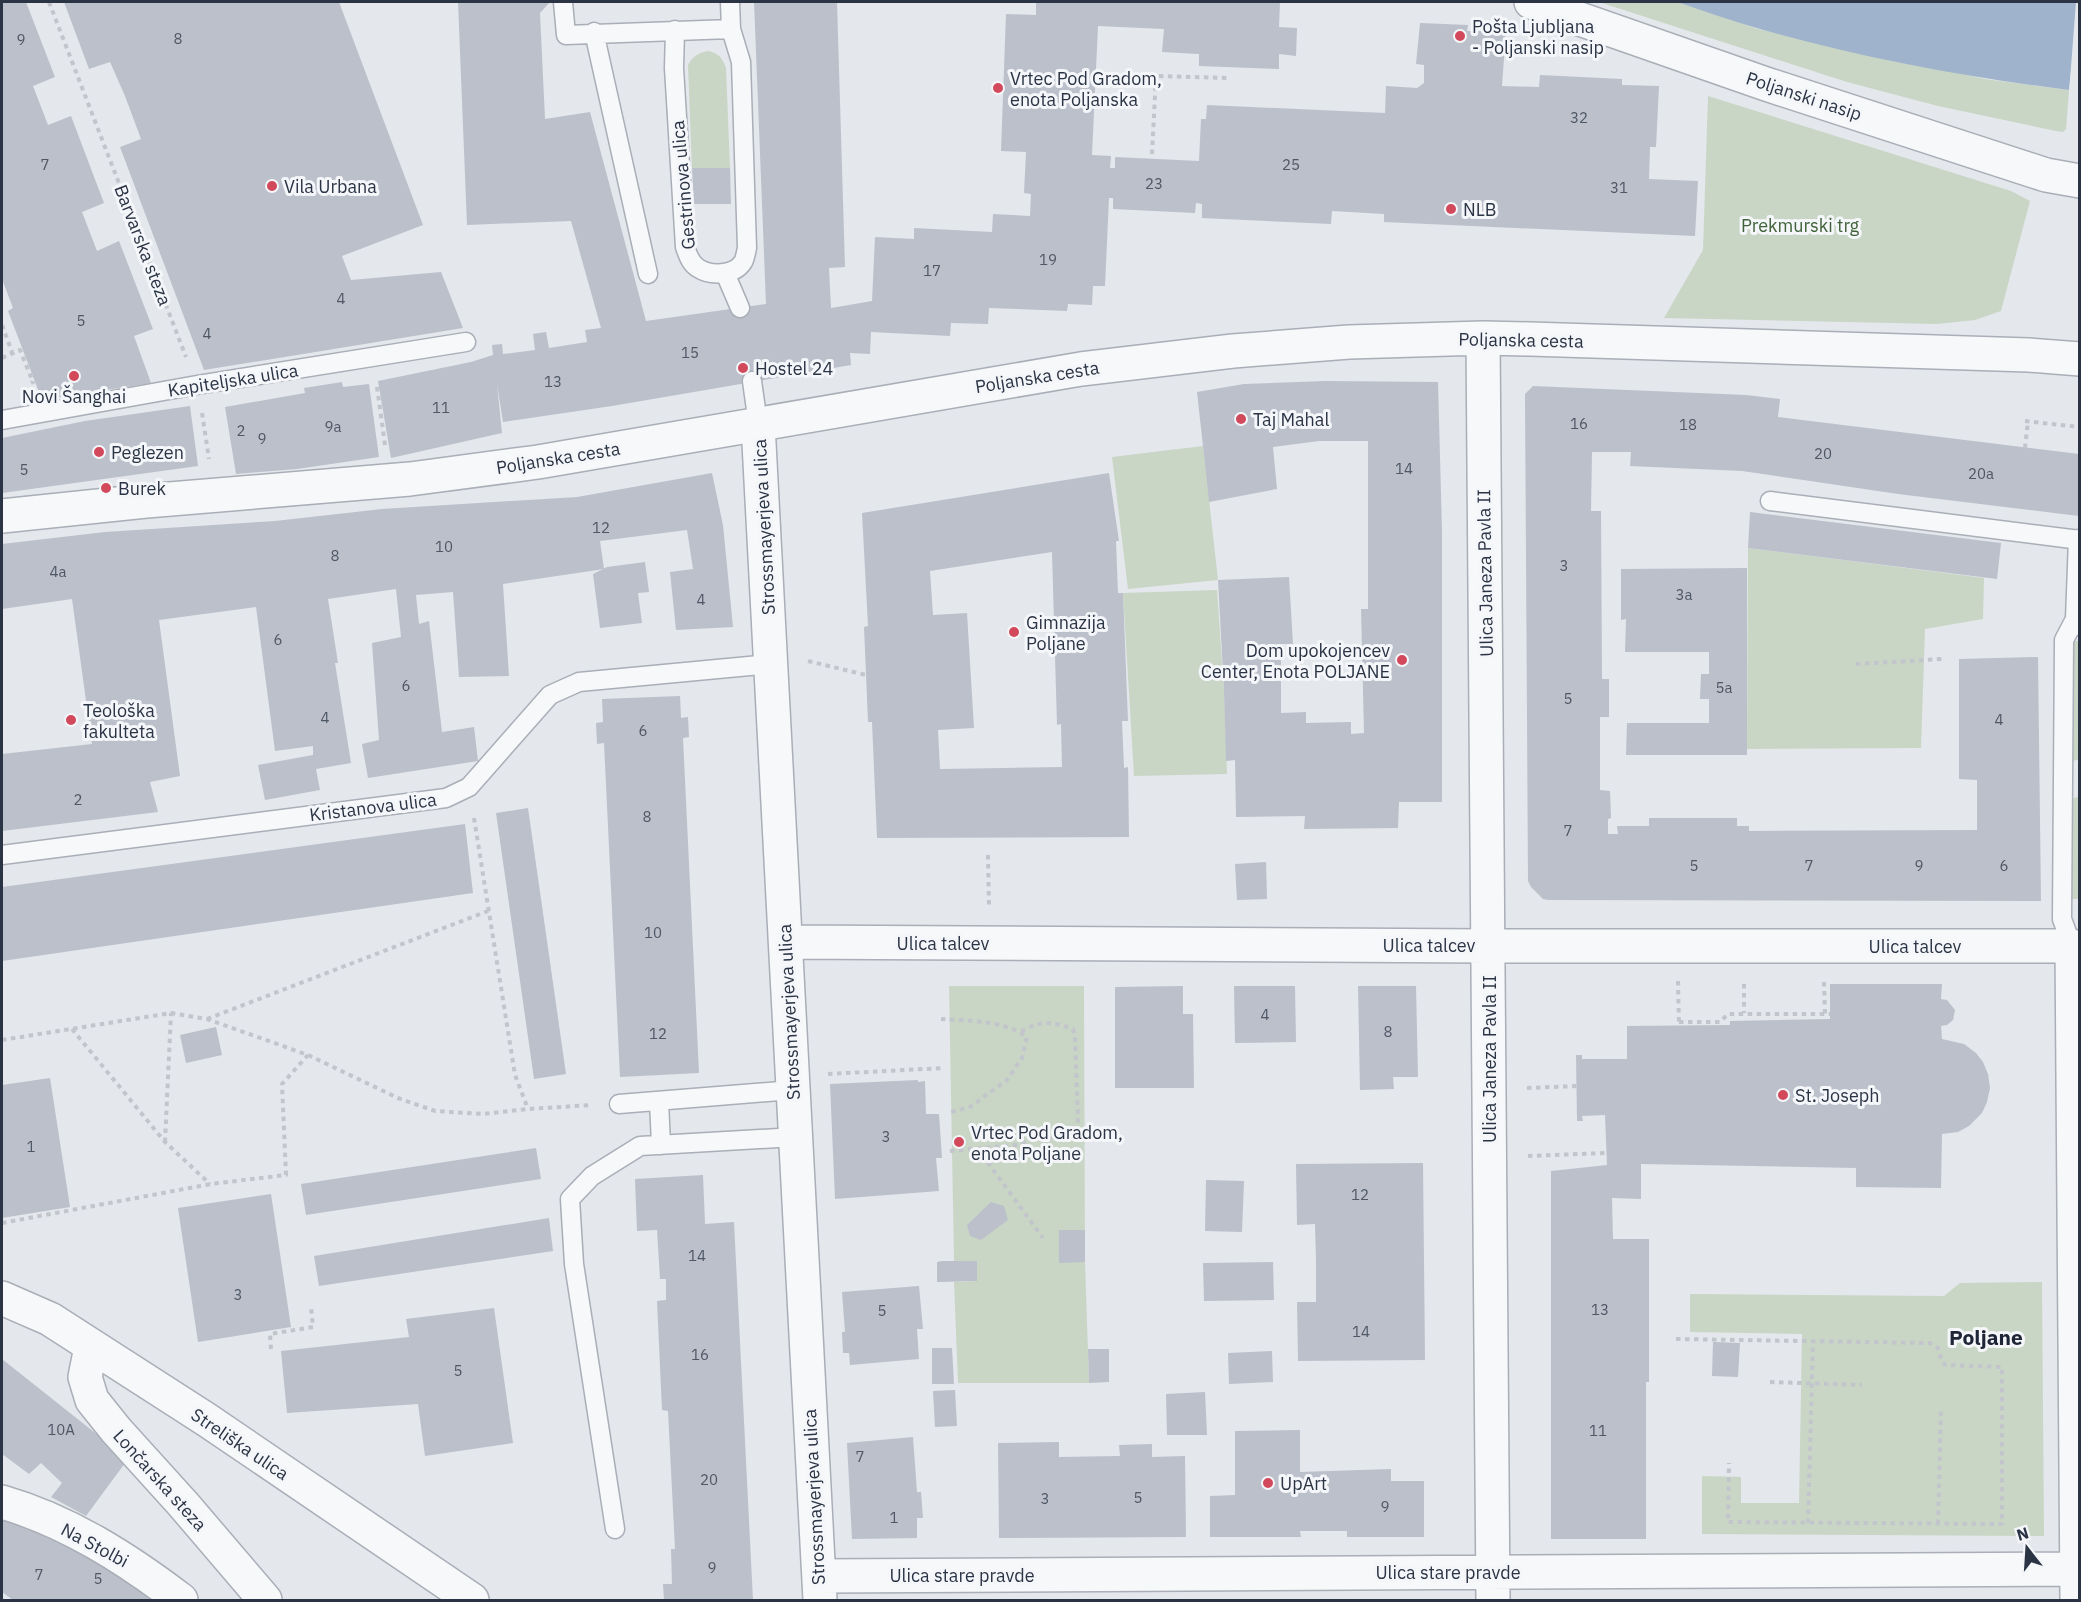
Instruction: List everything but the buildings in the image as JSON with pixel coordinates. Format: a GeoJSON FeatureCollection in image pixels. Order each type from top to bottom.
{"type":"FeatureCollection","features":[{"type":"Feature","properties":{"kind":"street","name":"Poljanski nasip"},"geometry":{"type":"LineString","coordinates":[[1531,2],[1766,84],[2046,175],[2079,181]]}},
{"type":"Feature","properties":{"kind":"street","name":"Poljanska cesta"},"geometry":{"type":"LineString","coordinates":[[2,516],[390,480],[538,462],[1081,369],[1233,351],[1349,342],[1483,338],[2006,354],[2079,359]]}},
{"type":"Feature","properties":{"kind":"street","name":"Ulica Janeza Pavla II"},"geometry":{"type":"LineString","coordinates":[[1483,338],[1493,1586]]}},
{"type":"Feature","properties":{"kind":"street","name":"Strossmayerjeva ulica"},"geometry":{"type":"LineString","coordinates":[[758,424],[819,1588]]}},
{"type":"Feature","properties":{"kind":"street","name":"Ulica talcev"},"geometry":{"type":"LineString","coordinates":[[786,942],[1488,946],[2076,940]]}},
{"type":"Feature","properties":{"kind":"street"},"geometry":{"type":"LineString","coordinates":[[2076,940],[2077,1585]]}},
{"type":"Feature","properties":{"kind":"street","name":"Streliška ulica"},"geometry":{"type":"LineString","coordinates":[[2,1298],[50,1319],[207,1420],[472,1600]]}},
{"type":"Feature","properties":{"kind":"street","name":"Lončarska steza"},"geometry":{"type":"LineString","coordinates":[[91,1347],[85,1377],[92,1400],[265,1600]]}},
{"type":"Feature","properties":{"kind":"street","name":"Na Stolbi"},"geometry":{"type":"LineString","coordinates":[[2,1502],[33,1513],[104,1546],[181,1600]]}},
{"type":"Feature","properties":{"kind":"street","name":"Ulica stare pravde"},"geometry":{"type":"LineString","coordinates":[[819,1588],[2077,1585]]}},
{"type":"Feature","properties":{"kind":"lane"},"geometry":{"type":"LineString","coordinates":[[563,2],[566,35],[594,32],[731,29]]}},
{"type":"Feature","properties":{"kind":"lane"},"geometry":{"type":"LineString","coordinates":[[730,2],[731,29],[741,62],[747,248],[744,261],[736,269],[725,273],[740,308]]}},
{"type":"Feature","properties":{"kind":"lane","name":"Gestrinova ulica"},"geometry":{"type":"LineString","coordinates":[[675,30],[674,68],[685,247],[689,259],[696,268],[711,274],[725,273]]}},
{"type":"Feature","properties":{"kind":"lane"},"geometry":{"type":"LineString","coordinates":[[594,32],[648,274]]}},
{"type":"Feature","properties":{"kind":"lane","name":"Kapiteljska ulica"},"geometry":{"type":"LineString","coordinates":[[2,420],[197,385],[466,342]]}},
{"type":"Feature","properties":{"kind":"lane"},"geometry":{"type":"LineString","coordinates":[[752,381],[758,424]]}},
{"type":"Feature","properties":{"kind":"lane"},"geometry":{"type":"LineString","coordinates":[[1770,501],[2079,539],[2077,622],[2064,640],[2062,919],[2076,940]]}},
{"type":"Feature","properties":{"kind":"lane","name":"Kristanova ulica"},"geometry":{"type":"LineString","coordinates":[[2,855],[446,798],[469,787],[550,694],[579,682],[771,664]]}},
{"type":"Feature","properties":{"kind":"lane"},"geometry":{"type":"LineString","coordinates":[[619,1104],[792,1084]]}},
{"type":"Feature","properties":{"kind":"lane"},"geometry":{"type":"LineString","coordinates":[[659,1101],[661,1145]]}},
{"type":"Feature","properties":{"kind":"lane"},"geometry":{"type":"LineString","coordinates":[[615,1529],[574,1264],[570,1199],[592,1176],[640,1146],[795,1137]]}},
{"type":"Feature","properties":{"kind":"path","name":"Barvarska steza"},"geometry":{"type":"LineString","coordinates":[[49,2],[197,385],[214,495]]}},
{"type":"Feature","properties":{"kind":"path"},"geometry":{"type":"LineString","coordinates":[[1152,154],[1156,75],[1230,78]]}},
{"type":"Feature","properties":{"kind":"path"},"geometry":{"type":"LineString","coordinates":[[2,326],[12,352]]}},
{"type":"Feature","properties":{"kind":"path"},"geometry":{"type":"LineString","coordinates":[[2,358],[20,350],[33,382],[24,386],[34,413]]}},
{"type":"Feature","properties":{"kind":"path"},"geometry":{"type":"LineString","coordinates":[[376,381],[390,480]]}},
{"type":"Feature","properties":{"kind":"path"},"geometry":{"type":"LineString","coordinates":[[2025,448],[2026,421],[2079,427]]}},
{"type":"Feature","properties":{"kind":"path"},"geometry":{"type":"LineString","coordinates":[[1856,664],[1943,659]]}},
{"type":"Feature","properties":{"kind":"path"},"geometry":{"type":"LineString","coordinates":[[771,664],[808,661],[866,675]]}},
{"type":"Feature","properties":{"kind":"path"},"geometry":{"type":"LineString","coordinates":[[469,787],[515,1075],[528,1109]]}},
{"type":"Feature","properties":{"kind":"path"},"geometry":{"type":"LineString","coordinates":[[988,855],[989,944]]}},
{"type":"Feature","properties":{"kind":"path"},"geometry":{"type":"LineString","coordinates":[[207,1019],[488,911]]}},
{"type":"Feature","properties":{"kind":"path"},"geometry":{"type":"LineString","coordinates":[[1678,979],[1679,1024],[1720,1022],[1728,1014],[1828,1014],[1824,979]]}},
{"type":"Feature","properties":{"kind":"path"},"geometry":{"type":"LineString","coordinates":[[1744,979],[1744,1013]]}},
{"type":"Feature","properties":{"kind":"path"},"geometry":{"type":"LineString","coordinates":[[165,1142],[171,1014]]}},
{"type":"Feature","properties":{"kind":"path"},"geometry":{"type":"LineString","coordinates":[[2,1040],[171,1014],[207,1019],[308,1055],[398,1098],[435,1111],[483,1114],[619,1104]]}},
{"type":"Feature","properties":{"kind":"path"},"geometry":{"type":"LineString","coordinates":[[941,1019],[988,1023],[1020,1032],[1027,1037],[1022,1058],[1007,1080],[970,1107],[947,1113]]}},
{"type":"Feature","properties":{"kind":"path"},"geometry":{"type":"LineString","coordinates":[[950,1151],[1015,1145],[1032,1140],[1067,1136],[1078,1121],[1076,1037],[1073,1029],[1052,1022],[1035,1024],[1020,1032]]}},
{"type":"Feature","properties":{"kind":"path"},"geometry":{"type":"LineString","coordinates":[[72,1029],[165,1142],[211,1184]]}},
{"type":"Feature","properties":{"kind":"path"},"geometry":{"type":"LineString","coordinates":[[2,1223],[211,1184],[286,1175],[282,1084],[308,1055]]}},
{"type":"Feature","properties":{"kind":"path"},"geometry":{"type":"LineString","coordinates":[[792,1084],[944,1068]]}},
{"type":"Feature","properties":{"kind":"path"},"geometry":{"type":"LineString","coordinates":[[1523,1088],[1577,1086]]}},
{"type":"Feature","properties":{"kind":"path"},"geometry":{"type":"LineString","coordinates":[[977,1148],[1043,1238]]}},
{"type":"Feature","properties":{"kind":"path"},"geometry":{"type":"LineString","coordinates":[[1524,1156],[1606,1153]]}},
{"type":"Feature","properties":{"kind":"path"},"geometry":{"type":"LineString","coordinates":[[271,1348],[270,1335],[313,1327],[311,1307]]}},
{"type":"Feature","properties":{"kind":"path"},"geometry":{"type":"LineString","coordinates":[[1676,1339],[1930,1343],[1938,1348],[1942,1362],[1946,1365],[2002,1367],[2002,1524],[1728,1522],[1729,1463]]}},
{"type":"Feature","properties":{"kind":"path"},"geometry":{"type":"LineString","coordinates":[[1808,1523],[1813,1341]]}},
{"type":"Feature","properties":{"kind":"path"},"geometry":{"type":"LineString","coordinates":[[1770,1382],[1862,1385]]}},
{"type":"Feature","properties":{"kind":"path"},"geometry":{"type":"LineString","coordinates":[[1938,1524],[1941,1407]]}},
{"type":"Feature","properties":{"kind":"green space"},"geometry":{"type":"Polygon","coordinates":[[[1599,2],[1677,2],[1758,29],[1985,79],[2069,90],[2066,129],[2063,132],[2056,131],[1938,106],[1847,82],[1599,2]]]}},
{"type":"Feature","properties":{"kind":"green space"},"geometry":{"type":"Polygon","coordinates":[[[708,51],[720,56],[726,68],[730,168],[692,168],[688,65],[696,55],[708,51]]]}},
{"type":"Feature","properties":{"kind":"green space","name":"Prekmurski trg"},"geometry":{"type":"Polygon","coordinates":[[[1708,96],[2011,191],[2030,201],[2001,311],[1975,320],[1937,324],[1664,318],[1703,250],[1708,96]]]}},
{"type":"Feature","properties":{"kind":"green space"},"geometry":{"type":"Polygon","coordinates":[[[1203,446],[1218,580],[1128,589],[1112,457],[1203,446]]]}},
{"type":"Feature","properties":{"kind":"green space"},"geometry":{"type":"Polygon","coordinates":[[[1748,548],[1984,578],[1983,619],[1925,629],[1921,748],[1747,749],[1748,548]]]}},
{"type":"Feature","properties":{"kind":"green space"},"geometry":{"type":"Polygon","coordinates":[[[1217,590],[1227,774],[1134,776],[1123,593],[1217,590]]]}},
{"type":"Feature","properties":{"kind":"green space"},"geometry":{"type":"Polygon","coordinates":[[[2079,641],[2080,759],[2073,761],[2071,758],[2071,644],[2079,641]]]}},
{"type":"Feature","properties":{"kind":"green space"},"geometry":{"type":"Polygon","coordinates":[[[2079,798],[2079,899],[2071,899],[2072,799],[2079,798]]]}},
{"type":"Feature","properties":{"kind":"green space","name":"Vrtec Pod Gradom, enota Poljane"},"geometry":{"type":"Polygon","coordinates":[[[949,986],[1084,986],[1085,1262],[1089,1383],[958,1383],[954,1282],[977,1281],[977,1262],[954,1261],[949,986]]]}},
{"type":"Feature","properties":{"kind":"green space"},"geometry":{"type":"Polygon","coordinates":[[[2042,1282],[2044,1536],[1702,1534],[1702,1476],[1741,1477],[1741,1503],[1799,1503],[1802,1334],[1690,1332],[1690,1294],[1944,1296],[1960,1283],[2042,1282]]]}},
{"type":"Feature","properties":{"kind":"water"},"geometry":{"type":"Polygon","coordinates":[[[1677,2],[2079,2],[2069,90],[1952,73],[1875,58],[1760,29],[1677,2]]]}},
{"type":"Feature","properties":{"kind":"pier"},"geometry":{"type":"Polygon","coordinates":[[[2076,2],[2080,2],[2080,94],[2069,93],[2076,2]]]}},
{"type":"Feature","properties":{"kind":"place","name":"Pošta Ljubljana - Poljanski nasip"},"geometry":{"type":"Point","coordinates":[1460,36]}},
{"type":"Feature","properties":{"kind":"place","name":"Vrtec Pod Gradom, enota Poljanska"},"geometry":{"type":"Point","coordinates":[998,88]}},
{"type":"Feature","properties":{"kind":"place","name":"Vila Urbana"},"geometry":{"type":"Point","coordinates":[272,186]}},
{"type":"Feature","properties":{"kind":"place","name":"NLB"},"geometry":{"type":"Point","coordinates":[1451,209]}},
{"type":"Feature","properties":{"kind":"place","name":"Hostel 24"},"geometry":{"type":"Point","coordinates":[743,368]}},
{"type":"Feature","properties":{"kind":"place","name":"Novi Šanghai"},"geometry":{"type":"Point","coordinates":[74,376]}},
{"type":"Feature","properties":{"kind":"place","name":"Taj Mahal"},"geometry":{"type":"Point","coordinates":[1241,419]}},
{"type":"Feature","properties":{"kind":"place","name":"Peglezen"},"geometry":{"type":"Point","coordinates":[99,452]}},
{"type":"Feature","properties":{"kind":"place","name":"Burek"},"geometry":{"type":"Point","coordinates":[106,488]}},
{"type":"Feature","properties":{"kind":"place","name":"Gimnazija Poljane"},"geometry":{"type":"Point","coordinates":[1014,632]}},
{"type":"Feature","properties":{"kind":"place","name":"Dom upokojencev Center, Enota POLJANE"},"geometry":{"type":"Point","coordinates":[1402,660]}},
{"type":"Feature","properties":{"kind":"place","name":"Teološka fakulteta"},"geometry":{"type":"Point","coordinates":[71,720]}},
{"type":"Feature","properties":{"kind":"place","name":"St. Joseph"},"geometry":{"type":"Point","coordinates":[1783,1095]}},
{"type":"Feature","properties":{"kind":"place","name":"Vrtec Pod Gradom, enota Poljane"},"geometry":{"type":"Point","coordinates":[959,1142]}},
{"type":"Feature","properties":{"kind":"place","name":"UpArt"},"geometry":{"type":"Point","coordinates":[1268,1483]}},
{"type":"Feature","properties":{"kind":"district","name":"Poljane"},"geometry":{"type":"Point","coordinates":[1986,1337]}}]}
